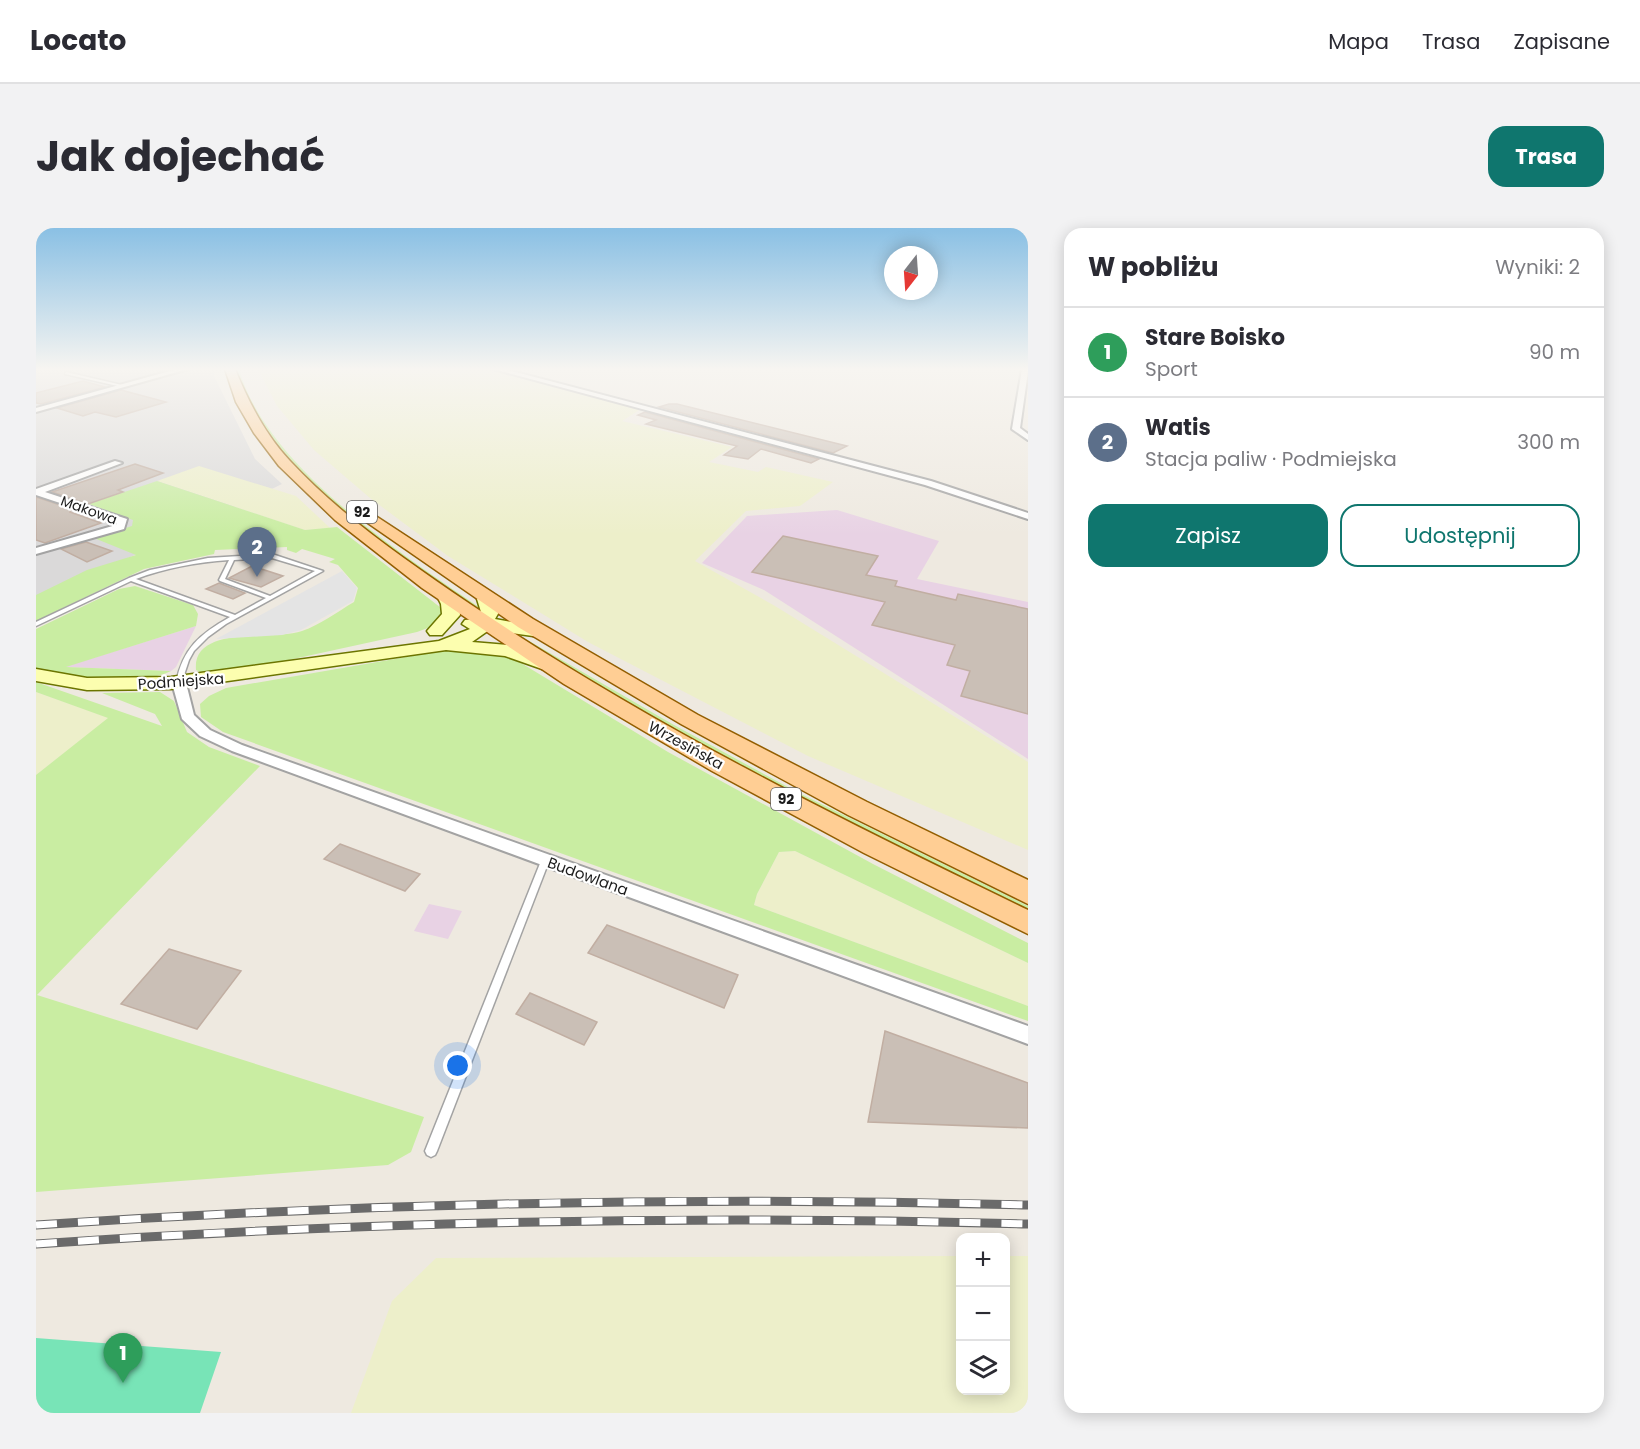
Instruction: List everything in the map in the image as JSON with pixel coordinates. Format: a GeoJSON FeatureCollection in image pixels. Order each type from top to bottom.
{"type":"FeatureCollection","features":[{"type":"Feature","properties":{"kind":"main road","name":"Wrzesińska"},"geometry":{"type":"LineString","coordinates":[[257,424],[270,445],[314,492],[362,534],[484,624],[663,733],[1028,923]]}},
{"type":"Feature","properties":{"kind":"main road","name":"92"},"geometry":{"type":"LineString","coordinates":[[305,463],[332,488]]}},
{"type":"Feature","properties":{"kind":"main road","name":"Wrzesińska"},"geometry":{"type":"LineString","coordinates":[[356,507],[485,599],[598,668],[729,741],[1028,893]]}},
{"type":"Feature","properties":{"kind":"street"},"geometry":{"type":"LineString","coordinates":[[706,424],[928,483],[1028,516]]}},
{"type":"Feature","properties":{"kind":"street"},"geometry":{"type":"LineString","coordinates":[[1018,424],[1017,429],[1028,438]]}},
{"type":"Feature","properties":{"kind":"street"},"geometry":{"type":"LineString","coordinates":[[36,492],[118,463]]}},
{"type":"Feature","properties":{"kind":"street","name":"Makowa"},"geometry":{"type":"LineString","coordinates":[[36,492],[123,521],[120,528],[36,551]]}},
{"type":"Feature","properties":{"kind":"street"},"geometry":{"type":"LineString","coordinates":[[436,631],[451,615],[450,604],[445,596]]}},
{"type":"Feature","properties":{"kind":"street"},"geometry":{"type":"LineString","coordinates":[[484,624],[490,608],[485,599]]}},
{"type":"Feature","properties":{"kind":"street","name":"Podmiejska"},"geometry":{"type":"LineString","coordinates":[[36,675],[83,684],[179,683],[247,675],[326,660],[423,647],[466,638],[477,632],[484,624]]}},
{"type":"Feature","properties":{"kind":"street","name":"Podmiejska"},"geometry":{"type":"LineString","coordinates":[[326,660],[436,631],[484,624],[515,626],[540,632]]}},
{"type":"Feature","properties":{"kind":"street"},"geometry":{"type":"LineString","coordinates":[[423,647],[459,645],[488,648],[522,655],[549,665]]}},
{"type":"Feature","properties":{"kind":"street","name":"Budowlana"},"geometry":{"type":"LineString","coordinates":[[179,683],[187,716],[205,733],[237,748],[1028,1035]]}},
{"type":"Feature","properties":{"kind":"lane"},"geometry":{"type":"LineString","coordinates":[[36,624],[152,571],[207,560],[272,556],[320,571],[204,634],[182,664],[179,683]]}},
{"type":"Feature","properties":{"kind":"lane"},"geometry":{"type":"LineString","coordinates":[[232,559],[222,580],[271,598]]}},
{"type":"Feature","properties":{"kind":"lane"},"geometry":{"type":"LineString","coordinates":[[131,579],[235,617]]}},
{"type":"Feature","properties":{"kind":"lane"},"geometry":{"type":"LineString","coordinates":[[431,1151],[545,861]]}},
{"type":"Feature","properties":{"kind":"shaded area"},"geometry":{"type":"Polygon","coordinates":[[[36,424],[238,424],[255,459],[282,484],[137,554],[36,599],[36,424]]]}},
{"type":"Feature","properties":{"kind":"shaded area"},"geometry":{"type":"Polygon","coordinates":[[[837,510],[939,541],[917,579],[1028,602],[1028,759],[764,590],[702,563],[747,516],[837,510]]]}},
{"type":"Feature","properties":{"kind":"shaded area"},"geometry":{"type":"Polygon","coordinates":[[[342,571],[357,588],[353,601],[301,630],[282,635],[216,639],[342,571]]]}},
{"type":"Feature","properties":{"kind":"shaded area"},"geometry":{"type":"Polygon","coordinates":[[[196,626],[176,667],[171,671],[64,667],[196,626]]]}},
{"type":"Feature","properties":{"kind":"shaded area"},"geometry":{"type":"Polygon","coordinates":[[[429,904],[462,911],[448,939],[414,931],[429,904]]]}},
{"type":"Feature","properties":{"kind":"green space"},"geometry":{"type":"Polygon","coordinates":[[[263,424],[267,424],[277,440],[306,473],[340,504],[375,534],[479,607],[480,613],[375,537],[303,474],[273,440],[263,424]]]}},
{"type":"Feature","properties":{"kind":"green space"},"geometry":{"type":"Polygon","coordinates":[[[292,424],[636,424],[732,447],[709,462],[758,472],[766,467],[833,482],[800,506],[746,511],[695,561],[775,606],[1028,762],[1028,850],[808,756],[588,642],[448,556],[370,498],[314,450],[292,424]]]}},
{"type":"Feature","properties":{"kind":"green space"},"geometry":{"type":"Polygon","coordinates":[[[199,466],[296,496],[330,528],[305,530],[157,481],[199,466]]]}},
{"type":"Feature","properties":{"kind":"green space"},"geometry":{"type":"Polygon","coordinates":[[[157,481],[305,530],[337,527],[445,611],[433,626],[417,632],[275,663],[202,673],[196,670],[198,656],[207,646],[220,640],[302,631],[322,622],[354,602],[358,588],[338,565],[329,562],[335,559],[302,549],[296,553],[287,550],[287,547],[215,550],[214,554],[144,569],[36,621],[36,595],[87,570],[136,555],[94,538],[132,526],[133,520],[89,504],[157,481]]]}},
{"type":"Feature","properties":{"kind":"green space"},"geometry":{"type":"Polygon","coordinates":[[[135,586],[193,605],[198,614],[196,626],[66,667],[171,671],[157,676],[123,681],[67,677],[36,669],[36,629],[119,589],[135,586]]]}},
{"type":"Feature","properties":{"kind":"green space"},"geometry":{"type":"Polygon","coordinates":[[[505,627],[674,725],[797,792],[1028,906],[1028,914],[696,743],[505,627]]]}},
{"type":"Feature","properties":{"kind":"green space"},"geometry":{"type":"Polygon","coordinates":[[[468,649],[506,657],[521,663],[668,752],[873,864],[1028,943],[1028,963],[795,851],[779,852],[757,894],[754,905],[1028,1006],[1028,1021],[223,732],[201,717],[200,704],[209,696],[226,688],[441,651],[468,649]]]}},
{"type":"Feature","properties":{"kind":"green space"},"geometry":{"type":"Polygon","coordinates":[[[36,682],[162,726],[155,714],[102,693],[160,692],[174,701],[187,732],[209,747],[260,766],[37,995],[424,1117],[411,1152],[388,1165],[36,1192],[36,775],[108,718],[36,692],[36,682]]]}},
{"type":"Feature","properties":{"kind":"green space"},"geometry":{"type":"Polygon","coordinates":[[[36,692],[109,718],[36,775],[36,692]]]}},
{"type":"Feature","properties":{"kind":"green space"},"geometry":{"type":"Polygon","coordinates":[[[795,851],[1028,963],[1028,1006],[754,905],[757,894],[779,852],[795,851]]]}},
{"type":"Feature","properties":{"kind":"green space"},"geometry":{"type":"Polygon","coordinates":[[[956,1256],[956,1395],[1010,1395],[1010,1256],[1028,1256],[1028,1413],[351,1413],[392,1301],[436,1258],[956,1256]]]}},
{"type":"Feature","properties":{"kind":"green space"},"geometry":{"type":"Polygon","coordinates":[[[36,1338],[221,1352],[200,1413],[36,1413],[36,1338]]]}},
{"type":"Feature","properties":{"kind":"building"},"geometry":{"type":"Polygon","coordinates":[[[647,424],[691,424],[819,459],[811,463],[761,449],[748,459],[724,455],[737,446],[647,424]]]}},
{"type":"Feature","properties":{"kind":"building"},"geometry":{"type":"Polygon","coordinates":[[[724,424],[759,424],[847,446],[833,453],[724,424]]]}},
{"type":"Feature","properties":{"kind":"building"},"geometry":{"type":"Polygon","coordinates":[[[135,464],[163,473],[118,490],[123,492],[88,504],[52,492],[135,464]]]}},
{"type":"Feature","properties":{"kind":"building"},"geometry":{"type":"Polygon","coordinates":[[[36,497],[72,509],[70,512],[101,523],[45,543],[36,540],[36,497]]]}},
{"type":"Feature","properties":{"kind":"building"},"geometry":{"type":"Polygon","coordinates":[[[783,536],[878,556],[866,575],[897,581],[895,586],[956,600],[958,594],[1028,609],[1028,714],[961,696],[970,671],[947,665],[955,645],[872,625],[885,602],[752,572],[783,536]]]}},
{"type":"Feature","properties":{"kind":"building"},"geometry":{"type":"Polygon","coordinates":[[[86,542],[112,551],[87,562],[61,549],[86,542]]]}},
{"type":"Feature","properties":{"kind":"building"},"geometry":{"type":"Polygon","coordinates":[[[252,566],[283,576],[261,587],[229,578],[252,566]]]}},
{"type":"Feature","properties":{"kind":"building"},"geometry":{"type":"Polygon","coordinates":[[[219,583],[245,593],[233,599],[206,589],[219,583]]]}},
{"type":"Feature","properties":{"kind":"building"},"geometry":{"type":"Polygon","coordinates":[[[340,844],[420,874],[405,891],[324,859],[340,844]]]}},
{"type":"Feature","properties":{"kind":"building"},"geometry":{"type":"Polygon","coordinates":[[[607,925],[738,975],[724,1008],[588,953],[607,925]]]}},
{"type":"Feature","properties":{"kind":"building"},"geometry":{"type":"Polygon","coordinates":[[[169,949],[241,971],[197,1029],[121,1004],[169,949]]]}},
{"type":"Feature","properties":{"kind":"building"},"geometry":{"type":"Polygon","coordinates":[[[530,993],[597,1022],[584,1045],[516,1014],[530,993]]]}},
{"type":"Feature","properties":{"kind":"building"},"geometry":{"type":"Polygon","coordinates":[[[885,1031],[1028,1083],[1028,1128],[868,1122],[885,1031]]]}},
{"type":"Feature","properties":{"kind":"railway"},"geometry":{"type":"LineString","coordinates":[[36,1225],[284,1211],[532,1203],[780,1201],[1028,1205]]}},
{"type":"Feature","properties":{"kind":"railway"},"geometry":{"type":"LineString","coordinates":[[36,1244],[284,1230],[532,1222],[780,1220],[1028,1224]]}},
{"type":"Feature","properties":{"kind":"place","name":"Watis"},"geometry":{"type":"Point","coordinates":[257,577]}},
{"type":"Feature","properties":{"kind":"place","name":"Stare Boisko"},"geometry":{"type":"Point","coordinates":[123,1383]}}]}
